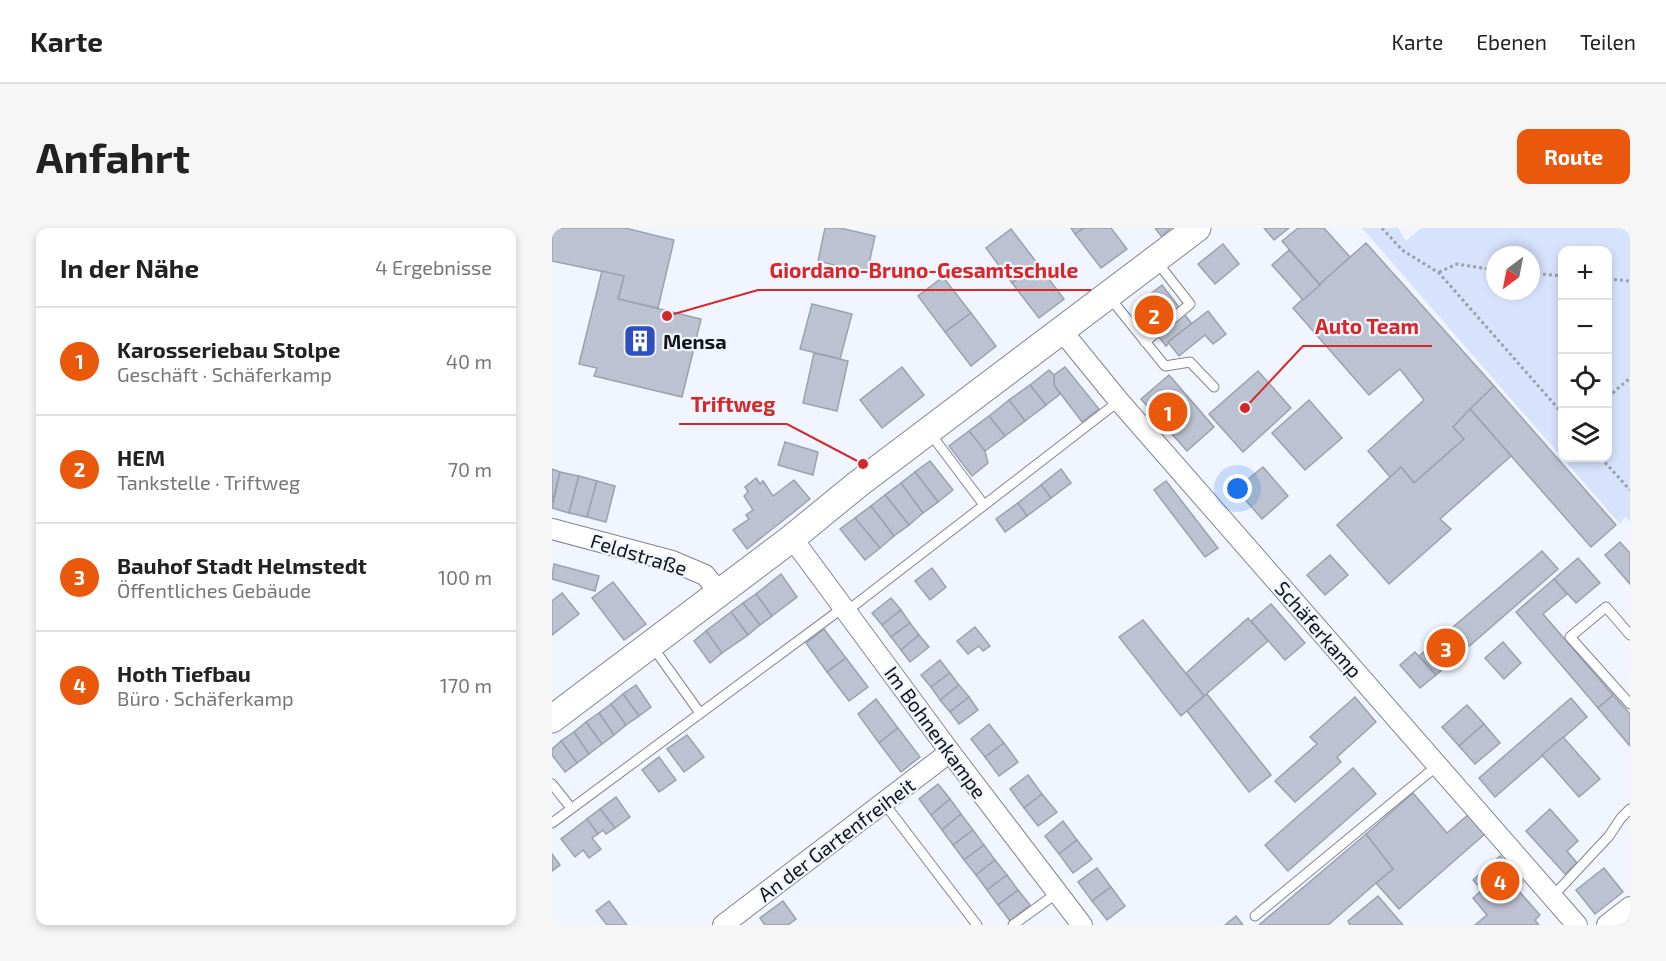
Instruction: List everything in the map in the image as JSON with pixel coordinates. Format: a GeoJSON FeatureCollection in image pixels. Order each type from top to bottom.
{"type":"FeatureCollection","features":[{"type":"Feature","properties":{"kind":"main road"},"geometry":{"type":"LineString","coordinates":[[552,719],[1197,228]]}},
{"type":"Feature","properties":{"kind":"street","name":"Schäferkamp"},"geometry":{"type":"LineString","coordinates":[[1062,331],[1119,401],[1576,925]]}},
{"type":"Feature","properties":{"kind":"street","name":"Feldstraße"},"geometry":{"type":"LineString","coordinates":[[552,529],[672,561],[705,575],[720,592]]}},
{"type":"Feature","properties":{"kind":"street","name":"Im Bohnenkampe"},"geometry":{"type":"LineString","coordinates":[[792,538],[950,752],[1082,925]]}},
{"type":"Feature","properties":{"kind":"street","name":"An der Gartenfreiheit"},"geometry":{"type":"LineString","coordinates":[[723,925],[950,752]]}},
{"type":"Feature","properties":{"kind":"street"},"geometry":{"type":"LineString","coordinates":[[1606,925],[1630,907]]}},
{"type":"Feature","properties":{"kind":"lane"},"geometry":{"type":"LineString","coordinates":[[1144,342],[1190,304],[1156,260]]}},
{"type":"Feature","properties":{"kind":"lane"},"geometry":{"type":"LineString","coordinates":[[1108,296],[1165,366],[1190,362],[1214,387]]}},
{"type":"Feature","properties":{"kind":"lane"},"geometry":{"type":"LineString","coordinates":[[552,823],[700,713],[846,609],[1119,401]]}},
{"type":"Feature","properties":{"kind":"lane"},"geometry":{"type":"LineString","coordinates":[[929,432],[984,505]]}},
{"type":"Feature","properties":{"kind":"lane"},"geometry":{"type":"LineString","coordinates":[[1630,635],[1606,607],[1570,637],[1630,704]]}},
{"type":"Feature","properties":{"kind":"lane"},"geometry":{"type":"LineString","coordinates":[[650,645],[700,713]]}},
{"type":"Feature","properties":{"kind":"lane"},"geometry":{"type":"LineString","coordinates":[[1255,916],[1438,765]]}},
{"type":"Feature","properties":{"kind":"lane"},"geometry":{"type":"LineString","coordinates":[[552,784],[571,808]]}},
{"type":"Feature","properties":{"kind":"lane"},"geometry":{"type":"LineString","coordinates":[[884,803],[977,925]]}},
{"type":"Feature","properties":{"kind":"lane"},"geometry":{"type":"LineString","coordinates":[[1553,896],[1609,836],[1630,809]]}},
{"type":"Feature","properties":{"kind":"lane"},"geometry":{"type":"LineString","coordinates":[[1014,925],[1057,893]]}},
{"type":"Feature","properties":{"kind":"path"},"geometry":{"type":"LineString","coordinates":[[1382,228],[1402,250],[1439,273],[1558,408]]}},
{"type":"Feature","properties":{"kind":"path"},"geometry":{"type":"LineString","coordinates":[[1439,273],[1457,264],[1486,269]]}},
{"type":"Feature","properties":{"kind":"path"},"geometry":{"type":"LineString","coordinates":[[1540,274],[1558,276]]}},
{"type":"Feature","properties":{"kind":"path"},"geometry":{"type":"LineString","coordinates":[[1612,279],[1630,281]]}},
{"type":"Feature","properties":{"kind":"path"},"geometry":{"type":"LineString","coordinates":[[1612,394],[1630,378]]}},
{"type":"Feature","properties":{"kind":"path"},"geometry":{"type":"LineString","coordinates":[[1605,462],[1630,490]]}},
{"type":"Feature","properties":{"kind":"shaded area"},"geometry":{"type":"Polygon","coordinates":[[[1362,228],[1398,228],[1406,241],[1421,228],[1630,228],[1630,522],[1625,517],[1620,524],[1566,462],[1612,462],[1612,246],[1558,246],[1558,453],[1362,228]]]}},
{"type":"Feature","properties":{"kind":"building"},"geometry":{"type":"Polygon","coordinates":[[[552,228],[625,228],[674,240],[658,308],[618,299],[624,276],[552,261],[552,228]]]}},
{"type":"Feature","properties":{"kind":"building"},"geometry":{"type":"Polygon","coordinates":[[[825,228],[840,228],[875,236],[867,273],[818,261],[825,228]]]}},
{"type":"Feature","properties":{"kind":"building"},"geometry":{"type":"Polygon","coordinates":[[[1071,228],[1084,228],[1075,234],[1071,228]]]}},
{"type":"Feature","properties":{"kind":"building"},"geometry":{"type":"Polygon","coordinates":[[[1084,228],[1111,228],[1127,249],[1101,268],[1075,234],[1084,228]]]}},
{"type":"Feature","properties":{"kind":"building"},"geometry":{"type":"Polygon","coordinates":[[[1155,228],[1171,228],[1161,236],[1155,228]]]}},
{"type":"Feature","properties":{"kind":"building"},"geometry":{"type":"Polygon","coordinates":[[[1264,228],[1289,228],[1274,240],[1264,228]]]}},
{"type":"Feature","properties":{"kind":"building"},"geometry":{"type":"Polygon","coordinates":[[[1298,228],[1324,228],[1350,257],[1320,285],[1282,241],[1298,228]]]}},
{"type":"Feature","properties":{"kind":"building"},"geometry":{"type":"Polygon","coordinates":[[[1011,229],[1037,263],[1012,283],[986,248],[1011,229]]]}},
{"type":"Feature","properties":{"kind":"building"},"geometry":{"type":"Polygon","coordinates":[[[1366,243],[1494,386],[1453,427],[1464,439],[1414,483],[1401,467],[1391,478],[1368,451],[1424,400],[1400,369],[1369,395],[1293,308],[1366,243]]]}},
{"type":"Feature","properties":{"kind":"building"},"geometry":{"type":"Polygon","coordinates":[[[1223,244],[1239,264],[1215,284],[1198,264],[1223,244]]]}},
{"type":"Feature","properties":{"kind":"building"},"geometry":{"type":"Polygon","coordinates":[[[1289,250],[1320,285],[1303,300],[1272,265],[1289,250]]]}},
{"type":"Feature","properties":{"kind":"building"},"geometry":{"type":"Polygon","coordinates":[[[1037,263],[1064,299],[1039,318],[1012,283],[1037,263]]]}},
{"type":"Feature","properties":{"kind":"building","name":"Mensa"},"geometry":{"type":"Polygon","coordinates":[[[602,271],[624,276],[618,299],[701,319],[682,397],[594,376],[597,368],[579,364],[602,271]]]}},
{"type":"Feature","properties":{"kind":"building"},"geometry":{"type":"Polygon","coordinates":[[[943,277],[971,313],[945,332],[918,296],[943,277]]]}},
{"type":"Feature","properties":{"kind":"building"},"geometry":{"type":"Polygon","coordinates":[[[1162,285],[1192,324],[1166,346],[1135,306],[1162,285]]]}},
{"type":"Feature","properties":{"kind":"building"},"geometry":{"type":"Polygon","coordinates":[[[812,304],[852,314],[840,359],[800,349],[812,304]]]}},
{"type":"Feature","properties":{"kind":"building"},"geometry":{"type":"Polygon","coordinates":[[[1208,311],[1226,334],[1213,344],[1205,335],[1179,356],[1168,342],[1208,311]]]}},
{"type":"Feature","properties":{"kind":"building"},"geometry":{"type":"Polygon","coordinates":[[[971,313],[996,346],[971,366],[945,332],[971,313]]]}},
{"type":"Feature","properties":{"kind":"building"},"geometry":{"type":"Polygon","coordinates":[[[814,353],[848,361],[837,411],[803,403],[814,353]]]}},
{"type":"Feature","properties":{"kind":"building"},"geometry":{"type":"Polygon","coordinates":[[[902,367],[924,395],[882,428],[860,400],[902,367]]]}},
{"type":"Feature","properties":{"kind":"building"},"geometry":{"type":"Polygon","coordinates":[[[1065,367],[1099,409],[1082,422],[1054,385],[1054,375],[1065,367]]]}},
{"type":"Feature","properties":{"kind":"building"},"geometry":{"type":"Polygon","coordinates":[[[1049,370],[1054,375],[1054,385],[1060,394],[1046,405],[1030,385],[1049,370]]]}},
{"type":"Feature","properties":{"kind":"building"},"geometry":{"type":"Polygon","coordinates":[[[1258,371],[1291,408],[1243,452],[1209,414],[1258,371]]]}},
{"type":"Feature","properties":{"kind":"building"},"geometry":{"type":"Polygon","coordinates":[[[1169,375],[1214,427],[1187,451],[1141,399],[1169,375]]]}},
{"type":"Feature","properties":{"kind":"building"},"geometry":{"type":"Polygon","coordinates":[[[1030,385],[1046,405],[1025,421],[1009,400],[1030,385]]]}},
{"type":"Feature","properties":{"kind":"building"},"geometry":{"type":"Polygon","coordinates":[[[1494,386],[1558,459],[1558,462],[1561,462],[1616,525],[1591,547],[1470,409],[1494,386]]]}},
{"type":"Feature","properties":{"kind":"building"},"geometry":{"type":"Polygon","coordinates":[[[1009,400],[1025,421],[1005,436],[989,416],[1009,400]]]}},
{"type":"Feature","properties":{"kind":"building"},"geometry":{"type":"Polygon","coordinates":[[[1309,400],[1342,438],[1305,470],[1272,433],[1309,400]]]}},
{"type":"Feature","properties":{"kind":"building"},"geometry":{"type":"Polygon","coordinates":[[[1470,409],[1511,456],[1440,519],[1451,529],[1389,584],[1337,525],[1401,467],[1414,483],[1464,439],[1453,427],[1470,409]]]}},
{"type":"Feature","properties":{"kind":"building"},"geometry":{"type":"Polygon","coordinates":[[[989,416],[1005,436],[985,451],[969,431],[989,416]]]}},
{"type":"Feature","properties":{"kind":"building"},"geometry":{"type":"Polygon","coordinates":[[[969,431],[985,451],[988,463],[972,476],[949,446],[969,431]]]}},
{"type":"Feature","properties":{"kind":"building"},"geometry":{"type":"Polygon","coordinates":[[[785,442],[818,452],[813,475],[778,465],[785,442]]]}},
{"type":"Feature","properties":{"kind":"building"},"geometry":{"type":"Polygon","coordinates":[[[930,461],[953,490],[938,502],[915,472],[930,461]]]}},
{"type":"Feature","properties":{"kind":"building"},"geometry":{"type":"Polygon","coordinates":[[[1263,467],[1288,496],[1262,519],[1236,489],[1263,467]]]}},
{"type":"Feature","properties":{"kind":"building"},"geometry":{"type":"Polygon","coordinates":[[[552,469],[560,472],[552,503],[552,469]]]}},
{"type":"Feature","properties":{"kind":"building"},"geometry":{"type":"Polygon","coordinates":[[[1061,469],[1071,483],[1051,498],[1041,485],[1061,469]]]}},
{"type":"Feature","properties":{"kind":"building"},"geometry":{"type":"Polygon","coordinates":[[[560,472],[579,476],[569,513],[552,508],[560,472]]]}},
{"type":"Feature","properties":{"kind":"building"},"geometry":{"type":"Polygon","coordinates":[[[915,472],[938,502],[923,513],[901,483],[915,472]]]}},
{"type":"Feature","properties":{"kind":"building"},"geometry":{"type":"Polygon","coordinates":[[[579,476],[597,481],[587,517],[569,513],[579,476]]]}},
{"type":"Feature","properties":{"kind":"building"},"geometry":{"type":"Polygon","coordinates":[[[756,478],[760,484],[763,481],[773,496],[794,480],[810,499],[747,549],[733,530],[749,519],[746,515],[753,510],[744,496],[748,492],[745,487],[756,478]]]}},
{"type":"Feature","properties":{"kind":"building"},"geometry":{"type":"Polygon","coordinates":[[[597,481],[615,486],[606,522],[587,517],[597,481]]]}},
{"type":"Feature","properties":{"kind":"building"},"geometry":{"type":"Polygon","coordinates":[[[1166,481],[1218,548],[1205,557],[1154,490],[1166,481]]]}},
{"type":"Feature","properties":{"kind":"building"},"geometry":{"type":"Polygon","coordinates":[[[901,483],[923,513],[909,525],[885,495],[901,483]]]}},
{"type":"Feature","properties":{"kind":"building"},"geometry":{"type":"Polygon","coordinates":[[[1041,485],[1051,498],[1027,516],[1018,503],[1041,485]]]}},
{"type":"Feature","properties":{"kind":"building"},"geometry":{"type":"Polygon","coordinates":[[[885,495],[909,525],[894,536],[871,506],[885,495]]]}},
{"type":"Feature","properties":{"kind":"building"},"geometry":{"type":"Polygon","coordinates":[[[1018,503],[1027,516],[1005,532],[996,519],[1018,503]]]}},
{"type":"Feature","properties":{"kind":"building"},"geometry":{"type":"Polygon","coordinates":[[[871,506],[894,536],[880,548],[855,518],[871,506]]]}},
{"type":"Feature","properties":{"kind":"building"},"geometry":{"type":"Polygon","coordinates":[[[855,518],[880,548],[865,560],[840,529],[855,518]]]}},
{"type":"Feature","properties":{"kind":"building"},"geometry":{"type":"Polygon","coordinates":[[[1620,542],[1630,553],[1630,584],[1605,555],[1620,542]]]}},
{"type":"Feature","properties":{"kind":"building"},"geometry":{"type":"Polygon","coordinates":[[[1542,551],[1558,569],[1436,675],[1419,656],[1542,551]]]}},
{"type":"Feature","properties":{"kind":"building"},"geometry":{"type":"Polygon","coordinates":[[[1330,555],[1348,575],[1325,595],[1307,575],[1330,555]]]}},
{"type":"Feature","properties":{"kind":"building"},"geometry":{"type":"Polygon","coordinates":[[[1578,558],[1600,583],[1576,603],[1554,579],[1578,558]]]}},
{"type":"Feature","properties":{"kind":"building"},"geometry":{"type":"Polygon","coordinates":[[[554,564],[599,576],[595,591],[552,579],[554,564]]]}},
{"type":"Feature","properties":{"kind":"building"},"geometry":{"type":"Polygon","coordinates":[[[932,568],[946,587],[930,600],[915,581],[932,568]]]}},
{"type":"Feature","properties":{"kind":"building"},"geometry":{"type":"Polygon","coordinates":[[[781,574],[797,597],[772,616],[756,594],[781,574]]]}},
{"type":"Feature","properties":{"kind":"building"},"geometry":{"type":"Polygon","coordinates":[[[1554,579],[1567,594],[1543,614],[1613,695],[1598,708],[1516,612],[1554,579]]]}},
{"type":"Feature","properties":{"kind":"building"},"geometry":{"type":"Polygon","coordinates":[[[613,582],[646,624],[624,640],[592,598],[613,582]]]}},
{"type":"Feature","properties":{"kind":"building"},"geometry":{"type":"Polygon","coordinates":[[[562,593],[579,614],[552,635],[552,601],[562,593]]]}},
{"type":"Feature","properties":{"kind":"building"},"geometry":{"type":"Polygon","coordinates":[[[756,594],[772,616],[760,625],[743,603],[756,594]]]}},
{"type":"Feature","properties":{"kind":"building"},"geometry":{"type":"Polygon","coordinates":[[[891,598],[901,610],[882,625],[872,613],[891,598]]]}},
{"type":"Feature","properties":{"kind":"building"},"geometry":{"type":"Polygon","coordinates":[[[743,603],[760,625],[748,635],[731,612],[743,603]]]}},
{"type":"Feature","properties":{"kind":"building"},"geometry":{"type":"Polygon","coordinates":[[[1271,604],[1305,643],[1285,660],[1251,621],[1271,604]]]}},
{"type":"Feature","properties":{"kind":"building"},"geometry":{"type":"Polygon","coordinates":[[[901,610],[910,623],[891,637],[882,625],[901,610]]]}},
{"type":"Feature","properties":{"kind":"building"},"geometry":{"type":"Polygon","coordinates":[[[731,612],[748,635],[722,653],[706,631],[731,612]]]}},
{"type":"Feature","properties":{"kind":"building"},"geometry":{"type":"Polygon","coordinates":[[[1248,618],[1268,641],[1204,696],[1186,673],[1248,618]]]}},
{"type":"Feature","properties":{"kind":"building"},"geometry":{"type":"Polygon","coordinates":[[[1143,620],[1204,696],[1181,716],[1119,637],[1143,620]]]}},
{"type":"Feature","properties":{"kind":"building"},"geometry":{"type":"Polygon","coordinates":[[[910,623],[919,635],[901,650],[891,637],[910,623]]]}},
{"type":"Feature","properties":{"kind":"building"},"geometry":{"type":"Polygon","coordinates":[[[975,627],[990,646],[983,651],[979,646],[968,654],[957,641],[975,627]]]}},
{"type":"Feature","properties":{"kind":"building"},"geometry":{"type":"Polygon","coordinates":[[[824,629],[846,658],[827,672],[806,643],[824,629]]]}},
{"type":"Feature","properties":{"kind":"building"},"geometry":{"type":"Polygon","coordinates":[[[706,631],[722,653],[710,663],[694,641],[706,631]]]}},
{"type":"Feature","properties":{"kind":"building"},"geometry":{"type":"Polygon","coordinates":[[[919,635],[929,647],[910,662],[901,650],[919,635]]]}},
{"type":"Feature","properties":{"kind":"building"},"geometry":{"type":"Polygon","coordinates":[[[1503,642],[1521,663],[1504,679],[1485,658],[1503,642]]]}},
{"type":"Feature","properties":{"kind":"building"},"geometry":{"type":"Polygon","coordinates":[[[1415,652],[1436,675],[1420,688],[1400,665],[1415,652]]]}},
{"type":"Feature","properties":{"kind":"building"},"geometry":{"type":"Polygon","coordinates":[[[846,658],[868,687],[849,701],[827,672],[846,658]]]}},
{"type":"Feature","properties":{"kind":"building"},"geometry":{"type":"Polygon","coordinates":[[[940,660],[950,673],[931,687],[921,675],[940,660]]]}},
{"type":"Feature","properties":{"kind":"building"},"geometry":{"type":"Polygon","coordinates":[[[950,673],[959,685],[940,700],[931,687],[950,673]]]}},
{"type":"Feature","properties":{"kind":"building"},"geometry":{"type":"Polygon","coordinates":[[[636,685],[651,707],[639,716],[623,694],[636,685]]]}},
{"type":"Feature","properties":{"kind":"building"},"geometry":{"type":"Polygon","coordinates":[[[959,685],[969,697],[950,712],[940,700],[959,685]]]}},
{"type":"Feature","properties":{"kind":"building"},"geometry":{"type":"Polygon","coordinates":[[[623,694],[639,716],[626,725],[611,704],[623,694]]]}},
{"type":"Feature","properties":{"kind":"building"},"geometry":{"type":"Polygon","coordinates":[[[1207,694],[1271,775],[1249,792],[1187,711],[1207,694]]]}},
{"type":"Feature","properties":{"kind":"building"},"geometry":{"type":"Polygon","coordinates":[[[1613,695],[1630,714],[1630,746],[1598,708],[1613,695]]]}},
{"type":"Feature","properties":{"kind":"building"},"geometry":{"type":"Polygon","coordinates":[[[969,697],[978,710],[959,724],[950,712],[969,697]]]}},
{"type":"Feature","properties":{"kind":"building"},"geometry":{"type":"Polygon","coordinates":[[[1355,697],[1376,722],[1337,757],[1341,762],[1295,802],[1275,781],[1317,744],[1310,737],[1355,697]]]}},
{"type":"Feature","properties":{"kind":"building"},"geometry":{"type":"Polygon","coordinates":[[[1571,698],[1587,717],[1495,797],[1479,778],[1571,698]]]}},
{"type":"Feature","properties":{"kind":"building"},"geometry":{"type":"Polygon","coordinates":[[[876,699],[898,728],[879,743],[858,714],[876,699]]]}},
{"type":"Feature","properties":{"kind":"building"},"geometry":{"type":"Polygon","coordinates":[[[611,704],[626,725],[614,735],[599,713],[611,704]]]}},
{"type":"Feature","properties":{"kind":"building"},"geometry":{"type":"Polygon","coordinates":[[[1467,705],[1484,724],[1459,746],[1442,727],[1467,705]]]}},
{"type":"Feature","properties":{"kind":"building"},"geometry":{"type":"Polygon","coordinates":[[[599,713],[614,735],[602,744],[586,722],[599,713]]]}},
{"type":"Feature","properties":{"kind":"building"},"geometry":{"type":"Polygon","coordinates":[[[586,722],[602,744],[589,754],[574,732],[586,722]]]}},
{"type":"Feature","properties":{"kind":"building"},"geometry":{"type":"Polygon","coordinates":[[[989,724],[1004,743],[985,757],[971,739],[989,724]]]}},
{"type":"Feature","properties":{"kind":"building"},"geometry":{"type":"Polygon","coordinates":[[[1484,724],[1500,743],[1475,764],[1459,746],[1484,724]]]}},
{"type":"Feature","properties":{"kind":"building"},"geometry":{"type":"Polygon","coordinates":[[[898,728],[920,757],[901,772],[879,743],[898,728]]]}},
{"type":"Feature","properties":{"kind":"building"},"geometry":{"type":"Polygon","coordinates":[[[574,732],[589,754],[577,763],[561,741],[574,732]]]}},
{"type":"Feature","properties":{"kind":"building"},"geometry":{"type":"Polygon","coordinates":[[[687,735],[704,757],[684,772],[667,749],[687,735]]]}},
{"type":"Feature","properties":{"kind":"building"},"geometry":{"type":"Polygon","coordinates":[[[1563,737],[1600,779],[1579,797],[1542,755],[1563,737]]]}},
{"type":"Feature","properties":{"kind":"building"},"geometry":{"type":"Polygon","coordinates":[[[561,741],[577,763],[565,772],[552,755],[552,749],[561,741]]]}},
{"type":"Feature","properties":{"kind":"building"},"geometry":{"type":"Polygon","coordinates":[[[1004,743],[1018,762],[999,776],[985,757],[1004,743]]]}},
{"type":"Feature","properties":{"kind":"building"},"geometry":{"type":"Polygon","coordinates":[[[659,757],[676,780],[659,792],[642,770],[659,757]]]}},
{"type":"Feature","properties":{"kind":"building"},"geometry":{"type":"Polygon","coordinates":[[[1353,768],[1376,794],[1288,871],[1265,845],[1353,768]]]}},
{"type":"Feature","properties":{"kind":"building"},"geometry":{"type":"Polygon","coordinates":[[[1028,775],[1042,794],[1024,808],[1010,789],[1028,775]]]}},
{"type":"Feature","properties":{"kind":"building"},"geometry":{"type":"Polygon","coordinates":[[[938,784],[950,799],[931,815],[919,799],[938,784]]]}},
{"type":"Feature","properties":{"kind":"building"},"geometry":{"type":"Polygon","coordinates":[[[1413,793],[1447,833],[1469,814],[1485,834],[1399,909],[1376,883],[1393,869],[1366,834],[1413,793]]]}},
{"type":"Feature","properties":{"kind":"building"},"geometry":{"type":"Polygon","coordinates":[[[1042,794],[1057,812],[1038,826],[1024,808],[1042,794]]]}},
{"type":"Feature","properties":{"kind":"building"},"geometry":{"type":"Polygon","coordinates":[[[616,797],[630,817],[615,828],[600,809],[616,797]]]}},
{"type":"Feature","properties":{"kind":"building"},"geometry":{"type":"Polygon","coordinates":[[[950,799],[961,814],[942,830],[931,815],[950,799]]]}},
{"type":"Feature","properties":{"kind":"building"},"geometry":{"type":"Polygon","coordinates":[[[600,809],[615,828],[606,834],[603,830],[598,834],[587,819],[600,809]]]}},
{"type":"Feature","properties":{"kind":"building"},"geometry":{"type":"Polygon","coordinates":[[[1550,809],[1578,841],[1567,851],[1577,863],[1565,874],[1526,831],[1550,809]]]}},
{"type":"Feature","properties":{"kind":"building"},"geometry":{"type":"Polygon","coordinates":[[[961,814],[973,830],[953,845],[942,830],[961,814]]]}},
{"type":"Feature","properties":{"kind":"building"},"geometry":{"type":"Polygon","coordinates":[[[587,819],[598,834],[592,838],[601,849],[589,858],[583,850],[575,857],[561,839],[587,819]]]}},
{"type":"Feature","properties":{"kind":"building"},"geometry":{"type":"Polygon","coordinates":[[[1063,821],[1077,840],[1059,854],[1045,836],[1063,821]]]}},
{"type":"Feature","properties":{"kind":"building"},"geometry":{"type":"Polygon","coordinates":[[[973,830],[984,845],[964,860],[953,845],[973,830]]]}},
{"type":"Feature","properties":{"kind":"building"},"geometry":{"type":"Polygon","coordinates":[[[1366,834],[1393,869],[1328,925],[1259,925],[1366,834]]]}},
{"type":"Feature","properties":{"kind":"building"},"geometry":{"type":"Polygon","coordinates":[[[1077,840],[1092,859],[1073,873],[1059,854],[1077,840]]]}},
{"type":"Feature","properties":{"kind":"building"},"geometry":{"type":"Polygon","coordinates":[[[984,845],[995,860],[976,875],[964,860],[984,845]]]}},
{"type":"Feature","properties":{"kind":"building"},"geometry":{"type":"Polygon","coordinates":[[[552,854],[560,865],[552,871],[552,854]]]}},
{"type":"Feature","properties":{"kind":"building"},"geometry":{"type":"Polygon","coordinates":[[[1500,856],[1523,882],[1516,888],[1540,915],[1535,920],[1539,925],[1475,925],[1487,915],[1473,898],[1482,890],[1473,880],[1500,856]]]}},
{"type":"Feature","properties":{"kind":"building"},"geometry":{"type":"Polygon","coordinates":[[[995,860],[1007,875],[987,890],[976,875],[995,860]]]}},
{"type":"Feature","properties":{"kind":"building"},"geometry":{"type":"Polygon","coordinates":[[[1097,868],[1111,887],[1092,901],[1078,882],[1097,868]]]}},
{"type":"Feature","properties":{"kind":"building"},"geometry":{"type":"Polygon","coordinates":[[[1604,868],[1623,892],[1595,914],[1576,890],[1604,868]]]}},
{"type":"Feature","properties":{"kind":"building"},"geometry":{"type":"Polygon","coordinates":[[[1007,875],[1018,890],[998,905],[987,890],[1007,875]]]}},
{"type":"Feature","properties":{"kind":"building"},"geometry":{"type":"Polygon","coordinates":[[[1111,887],[1125,906],[1107,920],[1092,901],[1111,887]]]}},
{"type":"Feature","properties":{"kind":"building"},"geometry":{"type":"Polygon","coordinates":[[[1018,890],[1030,905],[1010,921],[998,905],[1018,890]]]}},
{"type":"Feature","properties":{"kind":"building"},"geometry":{"type":"Polygon","coordinates":[[[1378,896],[1403,925],[1350,925],[1348,921],[1378,896]]]}},
{"type":"Feature","properties":{"kind":"building"},"geometry":{"type":"Polygon","coordinates":[[[609,901],[627,925],[607,925],[596,911],[609,901]]]}},
{"type":"Feature","properties":{"kind":"building"},"geometry":{"type":"Polygon","coordinates":[[[783,901],[796,919],[788,925],[765,925],[760,918],[783,901]]]}},
{"type":"Feature","properties":{"kind":"building"},"geometry":{"type":"Polygon","coordinates":[[[1236,916],[1243,925],[1225,925],[1236,916]]]}},
{"type":"Feature","properties":{"kind":"place","name":"HEM"},"geometry":{"type":"Point","coordinates":[1154,315]}},
{"type":"Feature","properties":{"kind":"place","name":"Giordano-Bruno-Gesamtschule"},"geometry":{"type":"Point","coordinates":[667,316]}},
{"type":"Feature","properties":{"kind":"place","name":"Mensa"},"geometry":{"type":"Point","coordinates":[640,341]}},
{"type":"Feature","properties":{"kind":"place","name":"Auto Team"},"geometry":{"type":"Point","coordinates":[1245,408]}},
{"type":"Feature","properties":{"kind":"place","name":"Karosseriebau Stolpe"},"geometry":{"type":"Point","coordinates":[1168,412]}},
{"type":"Feature","properties":{"kind":"place","name":"Triftweg"},"geometry":{"type":"Point","coordinates":[863,464]}},
{"type":"Feature","properties":{"kind":"place","name":"Bauhof Stadt Helmstedt"},"geometry":{"type":"Point","coordinates":[1446,648]}},
{"type":"Feature","properties":{"kind":"place","name":"Hoth Tiefbau"},"geometry":{"type":"Point","coordinates":[1500,881]}}]}
